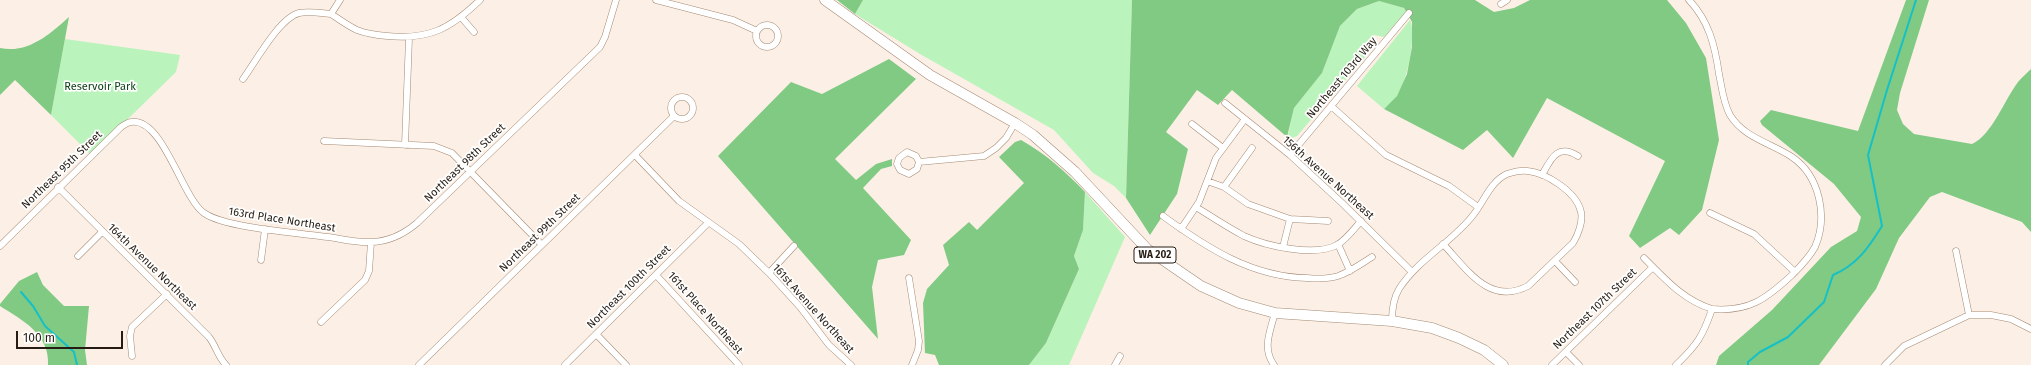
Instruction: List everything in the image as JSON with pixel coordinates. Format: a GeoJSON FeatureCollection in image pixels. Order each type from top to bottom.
{"type":"FeatureCollection","features":[{"type":"Feature","properties":{"kind":"main road","name":"WA 202"},"geometry":{"type":"LineString","coordinates":[[825,0],[930,75],[1015,123],[1061,159],[1126,228],[1156,256],[1201,286],[1238,303],[1275,313],[1392,321],[1432,328],[1459,338],[1484,350],[1503,365]]}},
{"type":"Feature","properties":{"kind":"street"},"geometry":{"type":"LineString","coordinates":[[330,14],[340,0]]}},
{"type":"Feature","properties":{"kind":"street"},"geometry":{"type":"LineString","coordinates":[[243,79],[282,24],[298,14],[330,14],[355,30],[370,34],[409,38],[438,31],[461,17],[480,0]]}},
{"type":"Feature","properties":{"kind":"street","name":"Northeast 98th Street"},"geometry":{"type":"LineString","coordinates":[[371,242],[390,239],[404,233],[600,47],[605,37],[616,0]]}},
{"type":"Feature","properties":{"kind":"street"},"geometry":{"type":"LineString","coordinates":[[656,0],[733,20],[757,31]]}},
{"type":"Feature","properties":{"kind":"street"},"geometry":{"type":"LineString","coordinates":[[1501,4],[1507,0]]}},
{"type":"Feature","properties":{"kind":"street"},"geometry":{"type":"LineString","coordinates":[[1644,258],[1677,291],[1691,301],[1712,309],[1728,310],[1746,307],[1760,301],[1774,292],[1808,258],[1820,232],[1822,215],[1817,192],[1799,163],[1784,152],[1749,134],[1731,117],[1723,97],[1713,40],[1702,16],[1688,0]]}},
{"type":"Feature","properties":{"kind":"street","name":"Northeast 103rd Way"},"geometry":{"type":"LineString","coordinates":[[1290,155],[1409,13]]}},
{"type":"Feature","properties":{"kind":"street"},"geometry":{"type":"LineString","coordinates":[[461,17],[474,32]]}},
{"type":"Feature","properties":{"kind":"street"},"geometry":{"type":"LineString","coordinates":[[405,145],[409,38]]}},
{"type":"Feature","properties":{"kind":"street","name":"156th Avenue Northeast"},"geometry":{"type":"LineString","coordinates":[[1225,103],[1290,155],[1361,221],[1412,272]]}},
{"type":"Feature","properties":{"kind":"street"},"geometry":{"type":"LineString","coordinates":[[1331,106],[1387,156],[1448,186],[1478,207]]}},
{"type":"Feature","properties":{"kind":"street","name":"Northeast 99th Street"},"geometry":{"type":"LineString","coordinates":[[419,365],[674,116]]}},
{"type":"Feature","properties":{"kind":"street"},"geometry":{"type":"LineString","coordinates":[[1181,230],[1196,207],[1216,158],[1245,118]]}},
{"type":"Feature","properties":{"kind":"street","name":"Northeast 95th Street"},"geometry":{"type":"LineString","coordinates":[[0,246],[58,187],[121,127],[130,122],[137,122],[144,125]]}},
{"type":"Feature","properties":{"kind":"street"},"geometry":{"type":"LineString","coordinates":[[919,162],[984,156],[996,148],[1006,138],[1015,123]]}},
{"type":"Feature","properties":{"kind":"street"},"geometry":{"type":"LineString","coordinates":[[1192,124],[1223,148]]}},
{"type":"Feature","properties":{"kind":"street","name":"163rd Place Northeast"},"geometry":{"type":"LineString","coordinates":[[144,125],[168,152],[194,204],[204,213],[217,220],[265,229],[371,242]]}},
{"type":"Feature","properties":{"kind":"street"},"geometry":{"type":"LineString","coordinates":[[324,141],[405,145],[443,149],[452,153],[542,245]]}},
{"type":"Feature","properties":{"kind":"street"},"geometry":{"type":"LineString","coordinates":[[1224,187],[1252,148]]}},
{"type":"Feature","properties":{"kind":"street"},"geometry":{"type":"LineString","coordinates":[[1542,175],[1551,159],[1559,152],[1570,151],[1578,156]]}},
{"type":"Feature","properties":{"kind":"street","name":"161st Avenue Northeast"},"geometry":{"type":"LineString","coordinates":[[635,155],[679,201],[739,244],[769,273],[800,307],[829,345],[851,365]]}},
{"type":"Feature","properties":{"kind":"street"},"geometry":{"type":"LineString","coordinates":[[1392,321],[1394,299],[1403,282],[1412,272],[1467,222],[1496,182],[1505,175],[1526,171],[1542,175],[1566,190],[1574,198],[1581,212],[1581,224],[1577,236],[1568,249],[1528,286],[1507,293],[1487,287],[1443,244]]}},
{"type":"Feature","properties":{"kind":"street"},"geometry":{"type":"LineString","coordinates":[[1207,181],[1224,187],[1248,204],[1290,219],[1328,220]]}},
{"type":"Feature","properties":{"kind":"street","name":"164th Avenue Northeast"},"geometry":{"type":"LineString","coordinates":[[58,187],[102,232],[167,294],[213,342],[219,357],[226,365]]}},
{"type":"Feature","properties":{"kind":"street"},"geometry":{"type":"LineString","coordinates":[[1196,207],[1245,236],[1283,247],[1317,250],[1330,248],[1338,244],[1361,221]]}},
{"type":"Feature","properties":{"kind":"street"},"geometry":{"type":"LineString","coordinates":[[1710,213],[1754,234],[1795,272]]}},
{"type":"Feature","properties":{"kind":"street"},"geometry":{"type":"LineString","coordinates":[[1163,216],[1181,230],[1235,262],[1288,278],[1324,279],[1350,271],[1372,256]]}},
{"type":"Feature","properties":{"kind":"street"},"geometry":{"type":"LineString","coordinates":[[1283,247],[1290,219]]}},
{"type":"Feature","properties":{"kind":"street","name":"Northeast 100th Street"},"geometry":{"type":"LineString","coordinates":[[565,365],[708,223]]}},
{"type":"Feature","properties":{"kind":"street"},"geometry":{"type":"LineString","coordinates":[[260,260],[265,229]]}},
{"type":"Feature","properties":{"kind":"street"},"geometry":{"type":"LineString","coordinates":[[78,256],[102,232]]}},
{"type":"Feature","properties":{"kind":"street"},"geometry":{"type":"LineString","coordinates":[[321,322],[365,280],[369,271],[371,242]]}},
{"type":"Feature","properties":{"kind":"street"},"geometry":{"type":"LineString","coordinates":[[1338,244],[1350,271]]}},
{"type":"Feature","properties":{"kind":"street"},"geometry":{"type":"LineString","coordinates":[[769,273],[794,246]]}},
{"type":"Feature","properties":{"kind":"street"},"geometry":{"type":"LineString","coordinates":[[1956,251],[1969,315]]}},
{"type":"Feature","properties":{"kind":"street"},"geometry":{"type":"LineString","coordinates":[[1555,261],[1575,282]]}},
{"type":"Feature","properties":{"kind":"street","name":"Northeast 107th Street"},"geometry":{"type":"LineString","coordinates":[[1552,365],[1653,267]]}},
{"type":"Feature","properties":{"kind":"street","name":"161st Place Northeast"},"geometry":{"type":"LineString","coordinates":[[656,275],[738,365]]}},
{"type":"Feature","properties":{"kind":"street"},"geometry":{"type":"LineString","coordinates":[[910,278],[919,340],[918,350],[912,365]]}},
{"type":"Feature","properties":{"kind":"street"},"geometry":{"type":"LineString","coordinates":[[132,356],[130,336],[132,327],[167,294]]}},
{"type":"Feature","properties":{"kind":"street"},"geometry":{"type":"LineString","coordinates":[[1676,365],[1694,347],[1701,337],[1712,309]]}},
{"type":"Feature","properties":{"kind":"street"},"geometry":{"type":"LineString","coordinates":[[1274,365],[1268,353],[1267,343],[1275,313]]}},
{"type":"Feature","properties":{"kind":"street"},"geometry":{"type":"LineString","coordinates":[[1885,365],[1904,346],[1969,315],[1991,315],[2011,319],[2031,329]]}},
{"type":"Feature","properties":{"kind":"street"},"geometry":{"type":"LineString","coordinates":[[596,334],[626,365]]}},
{"type":"Feature","properties":{"kind":"street"},"geometry":{"type":"LineString","coordinates":[[1566,352],[1579,365]]}},
{"type":"Feature","properties":{"kind":"street"},"geometry":{"type":"LineString","coordinates":[[1115,365],[1120,356]]}},
{"type":"Feature","properties":{"kind":"green space"},"geometry":{"type":"Polygon","coordinates":[[[837,0],[863,0],[855,14],[837,0]]]}},
{"type":"Feature","properties":{"kind":"green space"},"geometry":{"type":"Polygon","coordinates":[[[863,0],[1132,0],[1126,198],[1114,186],[1093,173],[1054,130],[920,54],[855,14],[863,0]]]}},
{"type":"Feature","properties":{"kind":"green space"},"geometry":{"type":"Polygon","coordinates":[[[1132,0],[1475,0],[1494,12],[1514,8],[1530,0],[1667,0],[1686,23],[1706,58],[1719,140],[1702,210],[1679,235],[1670,228],[1640,248],[1629,236],[1665,161],[1547,98],[1513,158],[1487,130],[1463,150],[1384,109],[1397,96],[1407,74],[1412,47],[1412,22],[1404,8],[1379,1],[1357,9],[1340,26],[1322,73],[1294,108],[1287,137],[1232,90],[1218,105],[1197,90],[1166,132],[1188,149],[1177,194],[1150,235],[1126,198],[1132,0]]]}},
{"type":"Feature","properties":{"kind":"green space"},"geometry":{"type":"Polygon","coordinates":[[[1906,0],[1929,0],[1900,93],[1897,110],[1903,124],[1914,134],[1972,144],[1986,133],[1998,116],[2013,89],[2031,69],[2031,232],[2022,222],[1942,192],[1930,197],[1899,238],[1876,289],[1819,365],[1716,365],[1719,356],[1772,310],[1831,247],[1857,231],[1861,217],[1834,184],[1762,125],[1760,121],[1771,110],[1858,131],[1906,0]]]}},
{"type":"Feature","properties":{"kind":"green space"},"geometry":{"type":"Polygon","coordinates":[[[1379,1],[1404,8],[1406,12],[1384,37],[1374,35],[1368,41],[1372,49],[1297,136],[1292,138],[1288,135],[1294,108],[1322,73],[1340,26],[1357,9],[1379,1]]]}},
{"type":"Feature","properties":{"kind":"green space"},"geometry":{"type":"Polygon","coordinates":[[[69,17],[51,115],[15,80],[0,95],[0,48],[20,48],[38,41],[69,17]]]}},
{"type":"Feature","properties":{"kind":"green space"},"geometry":{"type":"Polygon","coordinates":[[[1410,20],[1412,27],[1412,47],[1407,70],[1401,89],[1397,96],[1384,109],[1357,86],[1410,20]]]}},
{"type":"Feature","properties":{"kind":"green space","name":"Reservoir Park"},"geometry":{"type":"Polygon","coordinates":[[[65,39],[180,55],[176,72],[91,155],[51,115],[65,39]]]}},
{"type":"Feature","properties":{"kind":"green space"},"geometry":{"type":"Polygon","coordinates":[[[889,59],[916,79],[835,159],[856,180],[876,164],[892,159],[892,166],[881,169],[863,188],[911,240],[904,255],[878,260],[872,287],[878,339],[718,156],[791,82],[822,94],[889,59]]]}},
{"type":"Feature","properties":{"kind":"green space"},"geometry":{"type":"Polygon","coordinates":[[[1021,140],[1039,151],[1055,164],[1085,192],[1083,230],[1074,256],[1079,269],[1046,343],[1029,365],[939,365],[935,355],[925,353],[923,303],[927,289],[949,265],[943,245],[969,222],[977,230],[1024,183],[999,157],[1015,142],[1021,140]]]}},
{"type":"Feature","properties":{"kind":"green space"},"geometry":{"type":"Polygon","coordinates":[[[1085,192],[1125,237],[1069,365],[1029,365],[1046,343],[1079,269],[1074,256],[1083,230],[1085,192]]]}},
{"type":"Feature","properties":{"kind":"green space"},"geometry":{"type":"Polygon","coordinates":[[[37,272],[43,285],[64,306],[89,306],[85,350],[87,365],[48,365],[47,354],[39,336],[33,329],[0,306],[0,304],[19,281],[37,272]]]}},
{"type":"Feature","properties":{"kind":"waterway"},"geometry":{"type":"LineString","coordinates":[[1748,365],[1748,362],[1760,352],[1788,337],[1824,302],[1833,275],[1856,261],[1862,255],[1882,226],[1868,155],[1916,0]]}},
{"type":"Feature","properties":{"kind":"waterway"},"geometry":{"type":"LineString","coordinates":[[21,292],[33,306],[45,326],[74,352],[77,365]]}}]}
